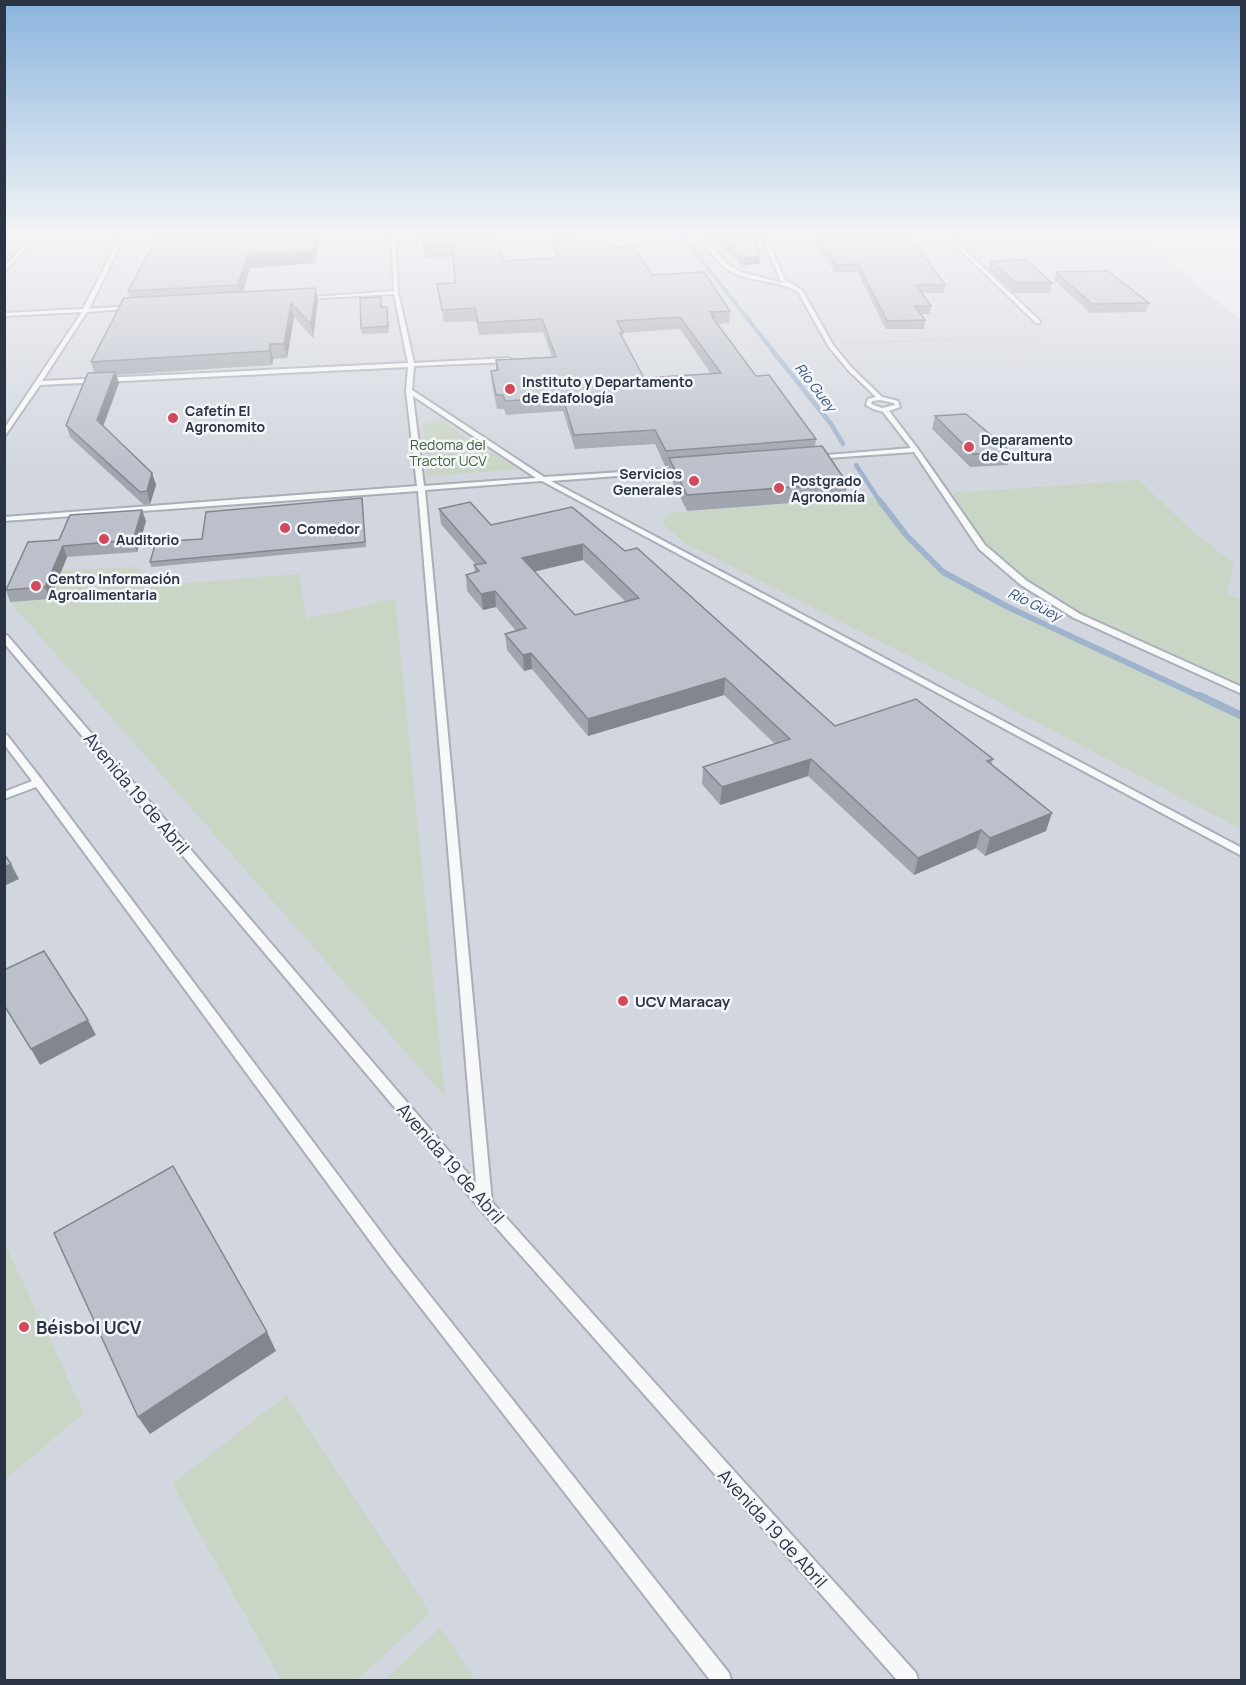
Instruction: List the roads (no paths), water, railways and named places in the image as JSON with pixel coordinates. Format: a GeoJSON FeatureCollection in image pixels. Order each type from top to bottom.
{"type":"FeatureCollection","features":[{"type":"Feature","properties":{"kind":"lane"},"geometry":{"type":"LineString","coordinates":[[4,315],[73,312]]}},
{"type":"Feature","properties":{"kind":"lane"},"geometry":{"type":"LineString","coordinates":[[4,435],[86,312]]}},
{"type":"Feature","properties":{"kind":"lane"},"geometry":{"type":"LineString","coordinates":[[400,312],[411,364],[410,391],[421,488],[485,1204]]}},
{"type":"Feature","properties":{"kind":"lane"},"geometry":{"type":"LineString","coordinates":[[812,312],[829,343],[850,369],[880,398]]}},
{"type":"Feature","properties":{"kind":"lane"},"geometry":{"type":"LineString","coordinates":[[1027,312],[1038,322]]}},
{"type":"Feature","properties":{"kind":"lane"},"geometry":{"type":"LineString","coordinates":[[38,382],[519,360]]}},
{"type":"Feature","properties":{"kind":"lane"},"geometry":{"type":"LineString","coordinates":[[410,391],[544,480],[1242,853]]}},
{"type":"Feature","properties":{"kind":"lane"},"geometry":{"type":"LineString","coordinates":[[880,398],[892,400],[898,404],[895,408],[885,410],[868,404],[870,400],[880,398]]}},
{"type":"Feature","properties":{"kind":"lane"},"geometry":{"type":"LineString","coordinates":[[885,410],[916,450],[981,548],[1024,583],[1077,616],[1242,691]]}},
{"type":"Feature","properties":{"kind":"lane"},"geometry":{"type":"LineString","coordinates":[[807,458],[916,450]]}},
{"type":"Feature","properties":{"kind":"lane"},"geometry":{"type":"LineString","coordinates":[[4,519],[687,468]]}},
{"type":"Feature","properties":{"kind":"lane","name":"Avenida 19 de Abril"},"geometry":{"type":"LineString","coordinates":[[4,637],[485,1204],[909,1680]]}},
{"type":"Feature","properties":{"kind":"lane"},"geometry":{"type":"LineString","coordinates":[[4,737],[392,1259],[722,1680]]}},
{"type":"Feature","properties":{"kind":"lane"},"geometry":{"type":"LineString","coordinates":[[4,796],[39,782]]}},
{"type":"Feature","properties":{"kind":"waterway","name":"Río Guey"},"geometry":{"type":"LineString","coordinates":[[742,312],[773,351]]}},
{"type":"Feature","properties":{"kind":"waterway","name":"Río Guey"},"geometry":{"type":"LineString","coordinates":[[772,350],[831,424],[843,444]]}},
{"type":"Feature","properties":{"kind":"waterway","name":"Río Güey"},"geometry":{"type":"LineString","coordinates":[[856,465],[881,503]]}},
{"type":"Feature","properties":{"kind":"waterway","name":"Río Güey"},"geometry":{"type":"LineString","coordinates":[[880,501],[907,536],[943,572],[1008,607],[1203,698]]}},
{"type":"Feature","properties":{"kind":"waterway","name":"Río Güey"},"geometry":{"type":"LineString","coordinates":[[1200,696],[1242,716]]}},
{"type":"Feature","properties":{"kind":"place","name":"Instituto y Departamento de Edafología"},"geometry":{"type":"Point","coordinates":[510,389]}},
{"type":"Feature","properties":{"kind":"place","name":"Cafetín El Agronomito"},"geometry":{"type":"Point","coordinates":[173,418]}},
{"type":"Feature","properties":{"kind":"place","name":"Deparamento de Cultura"},"geometry":{"type":"Point","coordinates":[969,447]}},
{"type":"Feature","properties":{"kind":"place","name":"Servicios Generales"},"geometry":{"type":"Point","coordinates":[694,481]}},
{"type":"Feature","properties":{"kind":"place","name":"Postgrado Agronomía"},"geometry":{"type":"Point","coordinates":[779,488]}},
{"type":"Feature","properties":{"kind":"place","name":"Comedor"},"geometry":{"type":"Point","coordinates":[285,528]}},
{"type":"Feature","properties":{"kind":"place","name":"Auditorio"},"geometry":{"type":"Point","coordinates":[104,539]}},
{"type":"Feature","properties":{"kind":"place","name":"Centro Información Agroalimentaria"},"geometry":{"type":"Point","coordinates":[36,586]}},
{"type":"Feature","properties":{"kind":"place","name":"UCV Maracay"},"geometry":{"type":"Point","coordinates":[623,1001]}},
{"type":"Feature","properties":{"kind":"place","name":"Béisbol UCV"},"geometry":{"type":"Point","coordinates":[24,1327]}},
{"type":"Feature","properties":{"kind":"park label","name":"Redoma del Tractor UCV"},"geometry":{"type":"Point","coordinates":[448,452]}}]}
